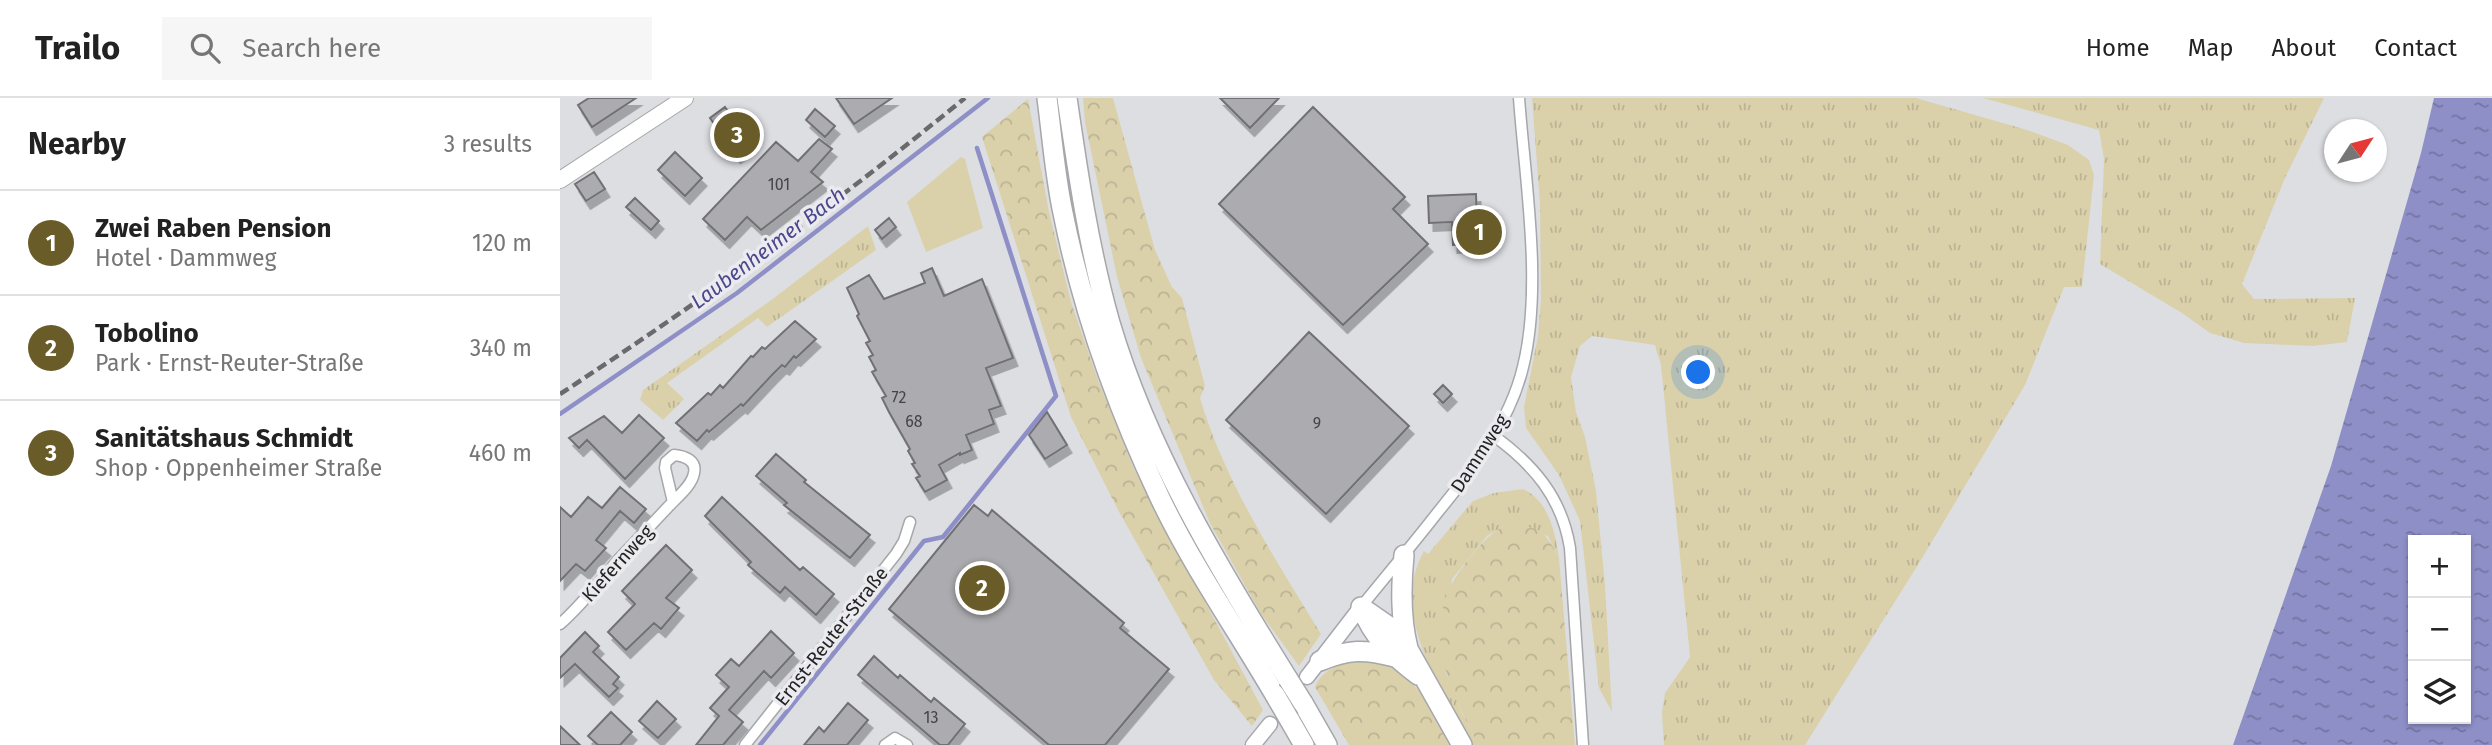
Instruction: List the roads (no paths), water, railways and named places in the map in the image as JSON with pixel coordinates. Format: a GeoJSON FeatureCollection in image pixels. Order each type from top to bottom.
{"type":"FeatureCollection","features":[{"type":"Feature","properties":{"kind":"highway"},"geometry":{"type":"LineString","coordinates":[[1047,98],[1062,211],[1080,288],[1122,415],[1179,533],[1275,695],[1280,722],[1304,745]]}},
{"type":"Feature","properties":{"kind":"highway"},"geometry":{"type":"LineString","coordinates":[[1068,98],[1082,204],[1111,325],[1153,436],[1236,595],[1298,678],[1303,703],[1327,745]]}},
{"type":"Feature","properties":{"kind":"highway"},"geometry":{"type":"LineString","coordinates":[[1402,653],[1404,631],[1401,593],[1404,555]]}},
{"type":"Feature","properties":{"kind":"highway"},"geometry":{"type":"LineString","coordinates":[[1361,607],[1371,628],[1402,653],[1424,680],[1462,745]]}},
{"type":"Feature","properties":{"kind":"highway"},"geometry":{"type":"LineString","coordinates":[[1320,662],[1336,655],[1360,650],[1402,653]]}},
{"type":"Feature","properties":{"kind":"main road"},"geometry":{"type":"LineString","coordinates":[[560,180],[685,98]]}},
{"type":"Feature","properties":{"kind":"street","name":"Dammweg"},"geometry":{"type":"LineString","coordinates":[[1298,678],[1320,662],[1453,493],[1494,436],[1511,403],[1523,370],[1532,309],[1530,239],[1518,98]]}},
{"type":"Feature","properties":{"kind":"street"},"geometry":{"type":"LineString","coordinates":[[1494,436],[1517,452],[1534,470],[1551,492],[1564,519],[1570,548],[1583,745]]}},
{"type":"Feature","properties":{"kind":"street","name":"Kiefernweg"},"geometry":{"type":"LineString","coordinates":[[560,624],[673,502]]}},
{"type":"Feature","properties":{"kind":"street","name":"Ernst-Reuter-Straße"},"geometry":{"type":"LineString","coordinates":[[745,745],[896,554],[904,541],[910,522]]}},
{"type":"Feature","properties":{"kind":"street"},"geometry":{"type":"LineString","coordinates":[[1253,745],[1280,722]]}},
{"type":"Feature","properties":{"kind":"street"},"geometry":{"type":"LineString","coordinates":[[890,741],[908,745]]}},
{"type":"Feature","properties":{"kind":"water"},"geometry":{"type":"Polygon","coordinates":[[[2434,98],[2492,98],[2492,745],[2233,745],[2331,466],[2421,153],[2434,98]]]}},
{"type":"Feature","properties":{"kind":"waterway","name":"Laubenheimer Bach"},"geometry":{"type":"LineString","coordinates":[[560,414],[737,293],[988,98]]}},
{"type":"Feature","properties":{"kind":"waterway"},"geometry":{"type":"LineString","coordinates":[[760,745],[924,541],[943,537],[1056,396],[977,148]]}},
{"type":"Feature","properties":{"kind":"railway"},"geometry":{"type":"LineString","coordinates":[[560,394],[767,251],[965,98]]}},
{"type":"Feature","properties":{"kind":"place","name":"Sanitätshaus Schmidt"},"geometry":{"type":"Point","coordinates":[737,135]}},
{"type":"Feature","properties":{"kind":"place","name":"Zwei Raben Pension"},"geometry":{"type":"Point","coordinates":[1479,232]}},
{"type":"Feature","properties":{"kind":"place","name":"Tobolino"},"geometry":{"type":"Point","coordinates":[982,588]}}]}
